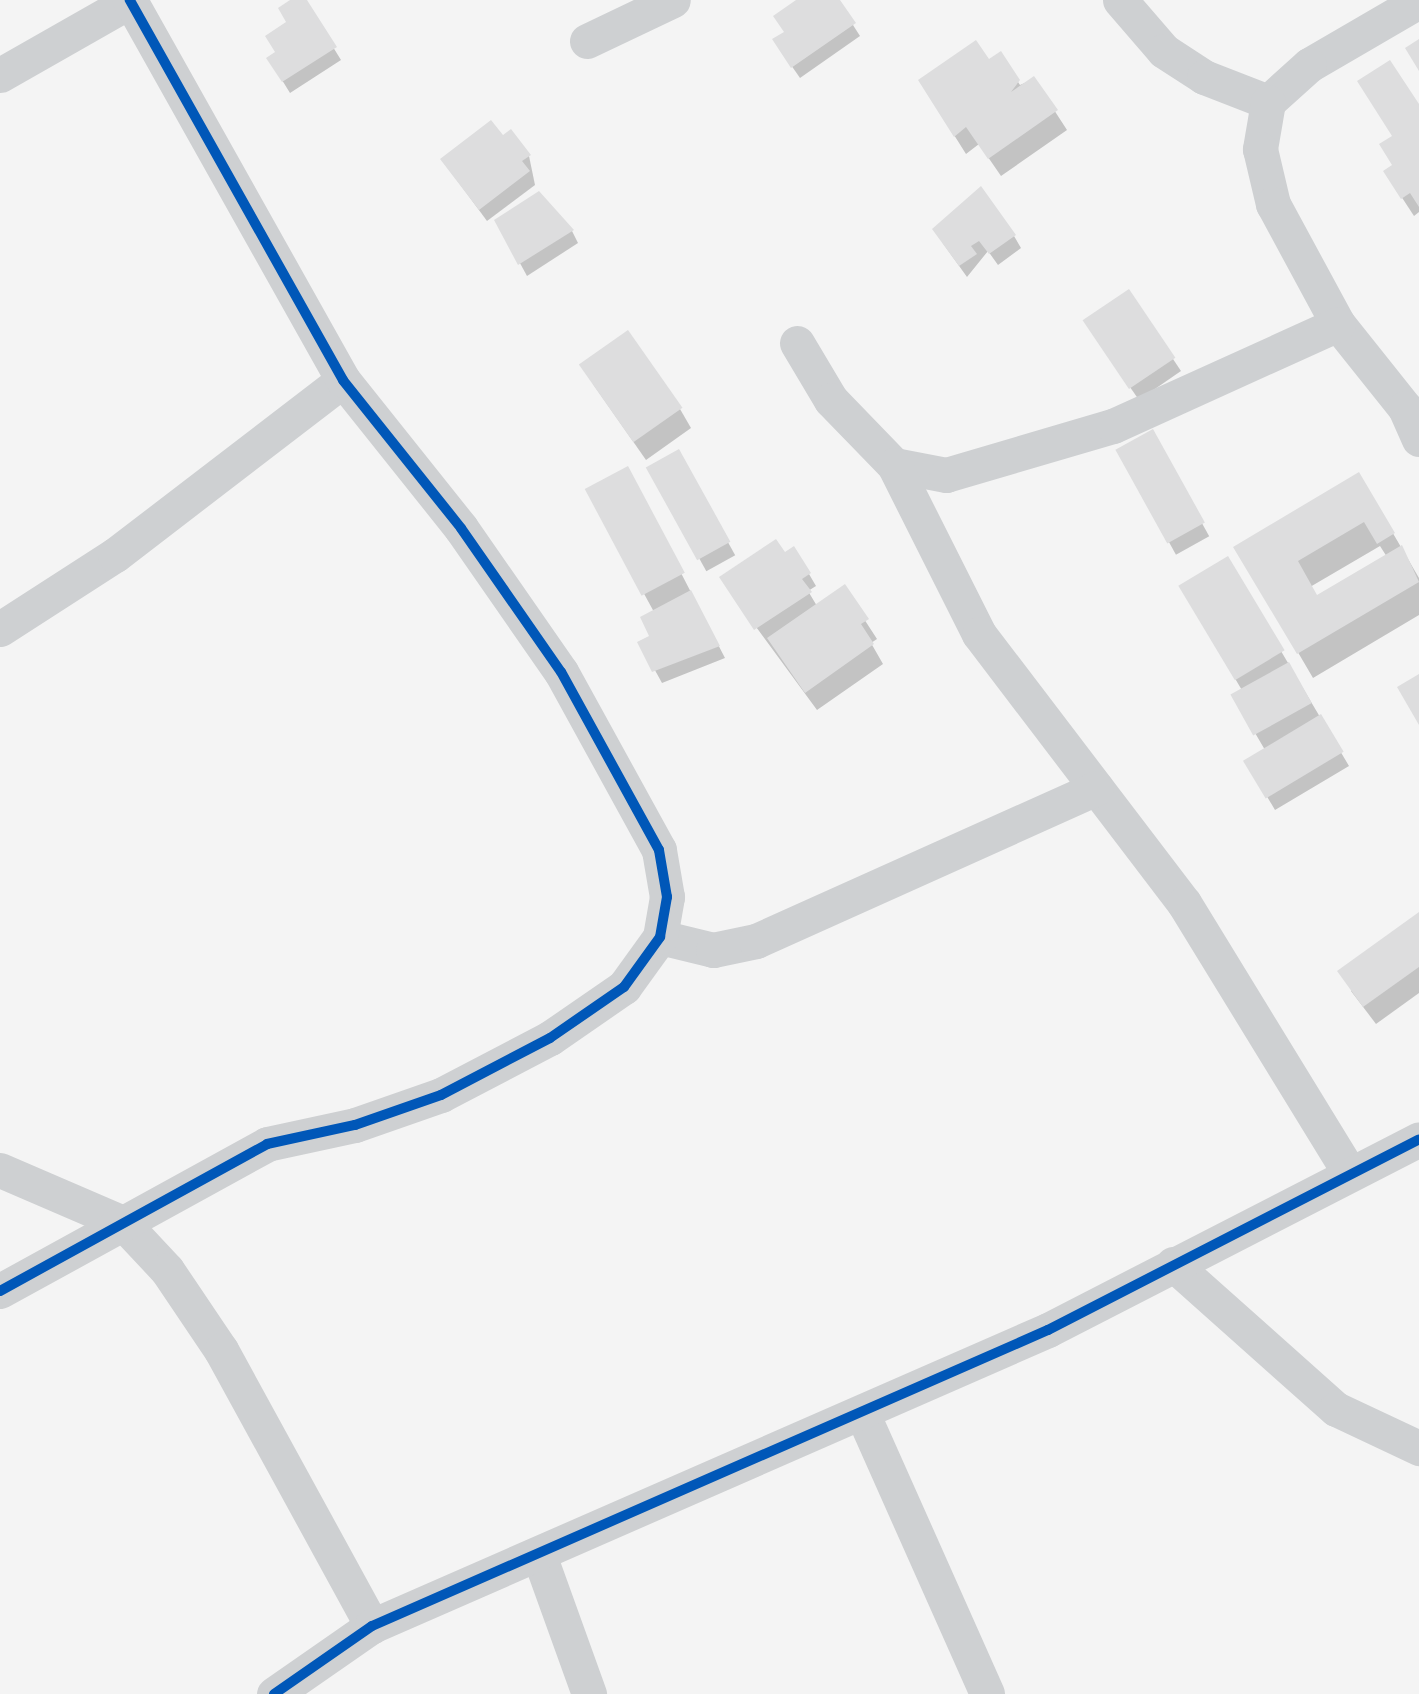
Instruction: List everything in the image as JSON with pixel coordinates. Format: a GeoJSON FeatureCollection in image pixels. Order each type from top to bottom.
{"type":"FeatureCollection","features":[{"type":"Feature","properties":{"kind":"street"},"geometry":{"type":"LineString","coordinates":[[0,76],[130,0],[343,380],[462,528],[561,672],[659,850],[667,897],[660,937],[624,987],[550,1038],[441,1095],[355,1125],[267,1144],[0,1291]]}},
{"type":"Feature","properties":{"kind":"street"},"geometry":{"type":"LineString","coordinates":[[587,41],[673,0]]}},
{"type":"Feature","properties":{"kind":"street"},"geometry":{"type":"LineString","coordinates":[[1120,0],[1164,51],[1204,76],[1268,102]]}},
{"type":"Feature","properties":{"kind":"street"},"geometry":{"type":"LineString","coordinates":[[1414,415],[1338,324],[1272,204],[1260,149],[1268,102],[1309,65],[1419,1]]}},
{"type":"Feature","properties":{"kind":"street"},"geometry":{"type":"LineString","coordinates":[[894,465],[946,474],[1013,460],[1113,426],[1338,324]]}},
{"type":"Feature","properties":{"kind":"street"},"geometry":{"type":"LineString","coordinates":[[797,343],[832,400],[894,465],[979,634],[1184,903],[1348,1171]]}},
{"type":"Feature","properties":{"kind":"street"},"geometry":{"type":"LineString","coordinates":[[0,629],[114,556],[343,380]]}},
{"type":"Feature","properties":{"kind":"street"},"geometry":{"type":"LineString","coordinates":[[660,937],[713,950],[756,942],[1096,788]]}},
{"type":"Feature","properties":{"kind":"street"},"geometry":{"type":"LineString","coordinates":[[274,1694],[305,1683],[372,1626],[864,1415],[1419,1139]]}},
{"type":"Feature","properties":{"kind":"street"},"geometry":{"type":"LineString","coordinates":[[0,1170],[123,1223],[167,1270],[221,1350],[372,1626]]}},
{"type":"Feature","properties":{"kind":"street"},"geometry":{"type":"LineString","coordinates":[[1173,1264],[1336,1408],[1419,1448]]}},
{"type":"Feature","properties":{"kind":"street"},"geometry":{"type":"LineString","coordinates":[[864,1415],[987,1694]]}},
{"type":"Feature","properties":{"kind":"street"},"geometry":{"type":"LineString","coordinates":[[539,1554],[588,1694]]}},
{"type":"Feature","properties":{"kind":"building"},"geometry":{"type":"Polygon","coordinates":[[[290,0],[307,0],[337,47],[282,82],[266,58],[275,52],[265,36],[286,22],[278,8],[290,0]]]}},
{"type":"Feature","properties":{"kind":"building"},"geometry":{"type":"Polygon","coordinates":[[[796,0],[840,0],[856,23],[791,68],[772,39],[784,32],[773,16],[796,0]]]}},
{"type":"Feature","properties":{"kind":"building"},"geometry":{"type":"Polygon","coordinates":[[[1419,39],[1419,71],[1405,48],[1419,39]]]}},
{"type":"Feature","properties":{"kind":"building"},"geometry":{"type":"Polygon","coordinates":[[[976,40],[989,59],[1001,51],[1020,80],[1011,92],[1034,76],[1058,110],[988,159],[966,127],[954,137],[918,80],[976,40]]]}},
{"type":"Feature","properties":{"kind":"building"},"geometry":{"type":"Polygon","coordinates":[[[1390,60],[1419,104],[1419,207],[1410,193],[1401,199],[1383,171],[1392,165],[1379,144],[1392,136],[1357,81],[1390,60]]]}},
{"type":"Feature","properties":{"kind":"building"},"geometry":{"type":"Polygon","coordinates":[[[491,120],[503,135],[511,129],[531,155],[522,161],[530,171],[479,210],[440,159],[491,120]]]}},
{"type":"Feature","properties":{"kind":"building"},"geometry":{"type":"Polygon","coordinates":[[[981,186],[1016,235],[989,254],[979,241],[971,246],[977,254],[959,266],[932,229],[981,186]]]}},
{"type":"Feature","properties":{"kind":"building"},"geometry":{"type":"Polygon","coordinates":[[[539,191],[574,230],[518,265],[494,220],[539,191]]]}},
{"type":"Feature","properties":{"kind":"building"},"geometry":{"type":"Polygon","coordinates":[[[1129,289],[1175,358],[1129,389],[1083,320],[1129,289]]]}},
{"type":"Feature","properties":{"kind":"building"},"geometry":{"type":"Polygon","coordinates":[[[628,330],[682,408],[633,442],[579,364],[628,330]]]}},
{"type":"Feature","properties":{"kind":"building"},"geometry":{"type":"Polygon","coordinates":[[[1153,429],[1205,523],[1167,543],[1115,450],[1153,429]]]}},
{"type":"Feature","properties":{"kind":"building"},"geometry":{"type":"Polygon","coordinates":[[[679,449],[730,542],[697,560],[646,467],[679,449]]]}},
{"type":"Feature","properties":{"kind":"building"},"geometry":{"type":"Polygon","coordinates":[[[628,466],[685,573],[642,596],[585,489],[628,466]]]}},
{"type":"Feature","properties":{"kind":"building"},"geometry":{"type":"Polygon","coordinates":[[[1359,472],[1395,533],[1377,544],[1364,522],[1298,561],[1317,595],[1402,545],[1419,582],[1297,654],[1233,547],[1359,472]]]}},
{"type":"Feature","properties":{"kind":"building"},"geometry":{"type":"Polygon","coordinates":[[[776,539],[785,552],[794,546],[811,573],[802,579],[812,592],[754,630],[719,577],[776,539]]]}},
{"type":"Feature","properties":{"kind":"building"},"geometry":{"type":"Polygon","coordinates":[[[1228,556],[1285,650],[1235,680],[1178,586],[1228,556]]]}},
{"type":"Feature","properties":{"kind":"building"},"geometry":{"type":"Polygon","coordinates":[[[845,584],[869,619],[861,624],[874,644],[805,693],[767,638],[845,584]]]}},
{"type":"Feature","properties":{"kind":"building"},"geometry":{"type":"Polygon","coordinates":[[[691,590],[720,646],[652,672],[637,642],[649,636],[640,617],[691,590]]]}},
{"type":"Feature","properties":{"kind":"building"},"geometry":{"type":"Polygon","coordinates":[[[1289,662],[1312,703],[1253,736],[1230,694],[1289,662]]]}},
{"type":"Feature","properties":{"kind":"building"},"geometry":{"type":"Polygon","coordinates":[[[1419,674],[1419,725],[1397,687],[1419,674]]]}},
{"type":"Feature","properties":{"kind":"building"},"geometry":{"type":"Polygon","coordinates":[[[1321,714],[1344,752],[1266,799],[1243,761],[1321,714]]]}},
{"type":"Feature","properties":{"kind":"building"},"geometry":{"type":"Polygon","coordinates":[[[1419,912],[1419,967],[1363,1007],[1337,971],[1419,912]]]}},
{"type":"Feature","properties":{"kind":"cycle path"},"geometry":{"type":"LineString","coordinates":[[0,1291],[267,1144],[355,1125],[441,1095],[550,1038],[624,987],[660,937],[667,897],[659,850],[561,672],[461,528],[343,380],[130,0]]}},
{"type":"Feature","properties":{"kind":"cycle path"},"geometry":{"type":"LineString","coordinates":[[274,1694],[372,1626],[1048,1330],[1419,1139]]}}]}
